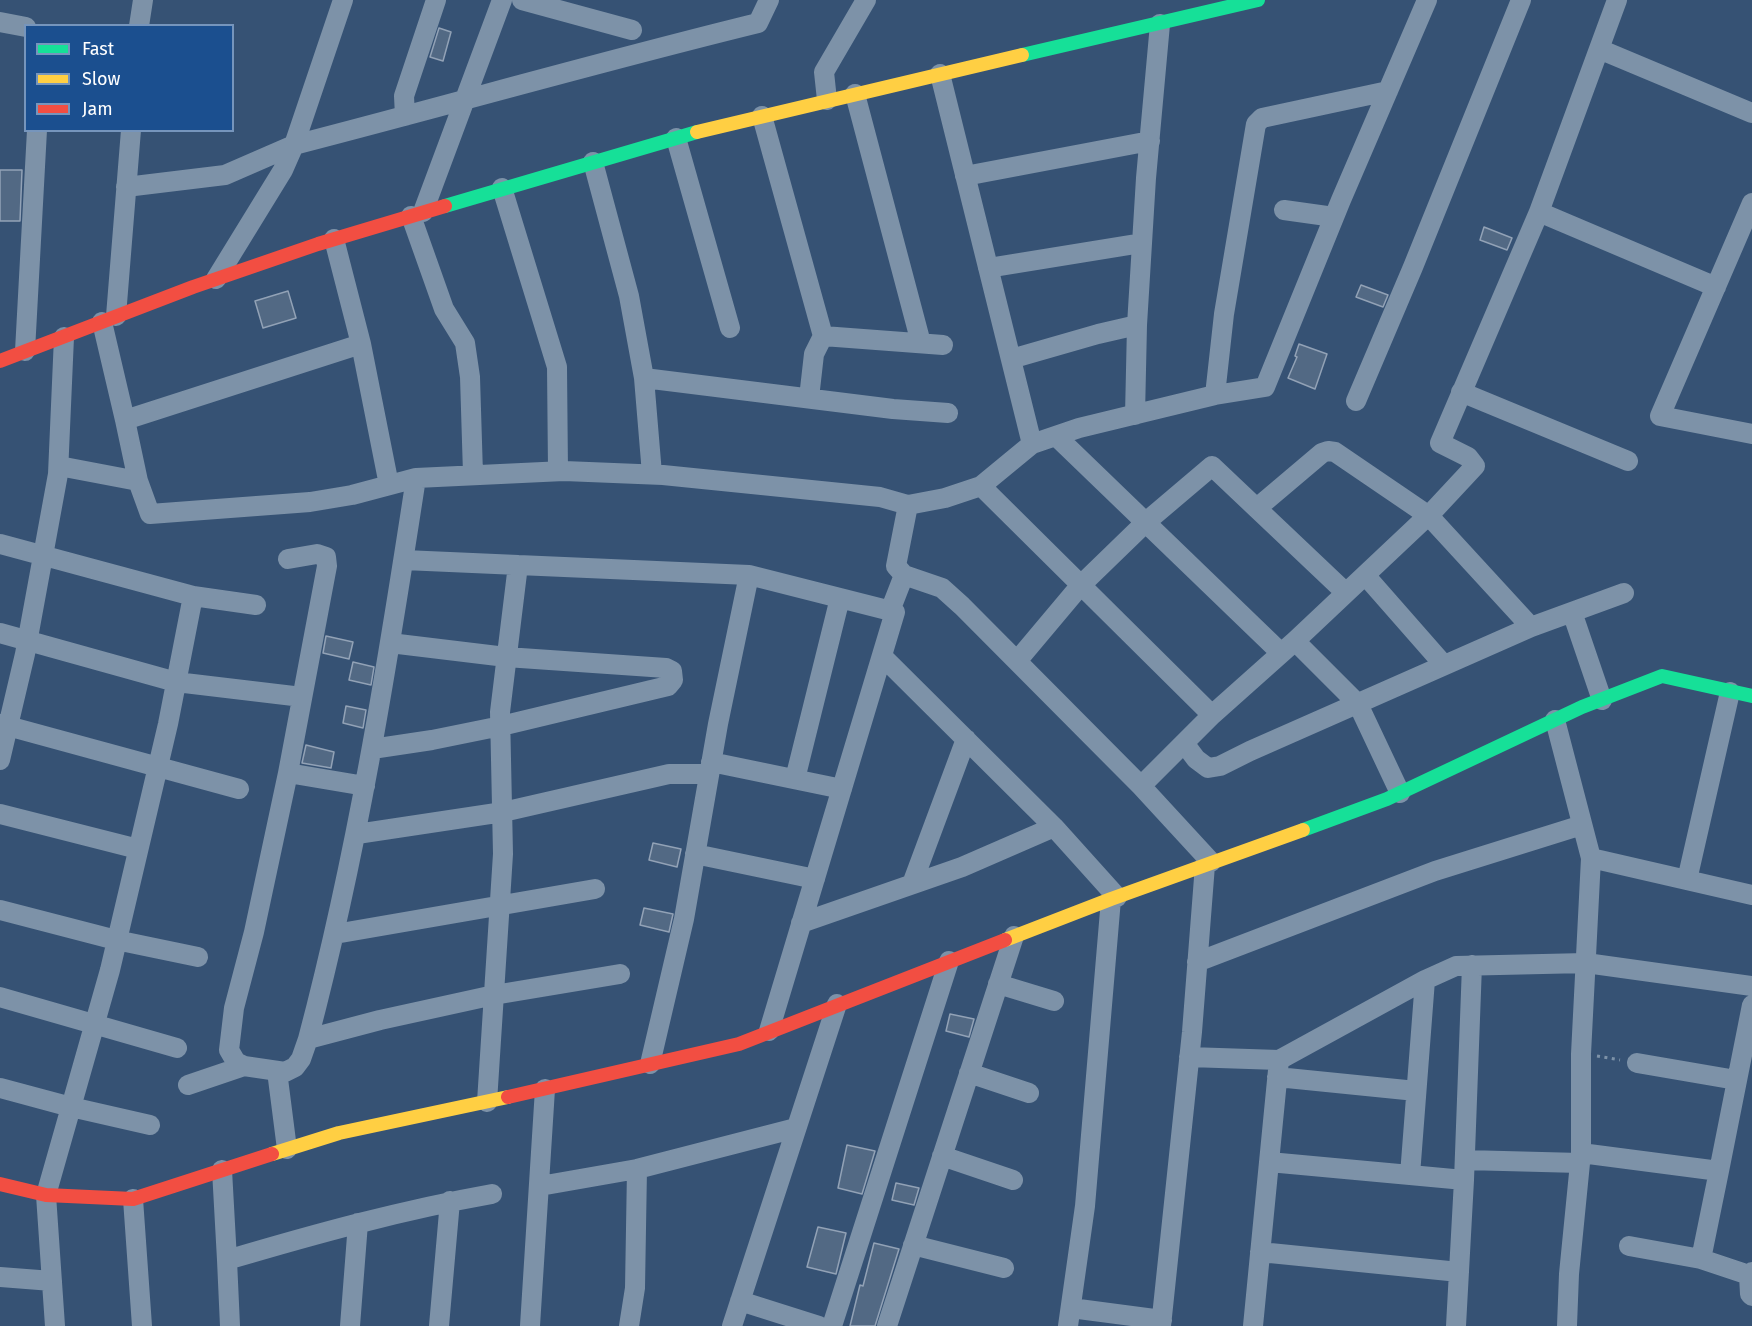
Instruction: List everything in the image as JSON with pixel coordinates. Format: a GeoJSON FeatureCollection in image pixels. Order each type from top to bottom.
{"type":"FeatureCollection","features":[{"type":"Feature","properties":{"kind":"street"},"geometry":{"type":"LineString","coordinates":[[139,24],[143,0]]}},
{"type":"Feature","properties":{"kind":"street"},"geometry":{"type":"LineString","coordinates":[[216,279],[284,170],[343,0]]}},
{"type":"Feature","properties":{"kind":"street"},"geometry":{"type":"LineString","coordinates":[[405,116],[404,96],[436,0]]}},
{"type":"Feature","properties":{"kind":"street"},"geometry":{"type":"LineString","coordinates":[[473,474],[470,377],[465,343],[444,309],[417,214],[464,101],[501,0]]}},
{"type":"Feature","properties":{"kind":"street"},"geometry":{"type":"LineString","coordinates":[[522,0],[632,30]]}},
{"type":"Feature","properties":{"kind":"street"},"geometry":{"type":"LineString","coordinates":[[126,187],[225,175],[294,145],[758,23],[769,0]]}},
{"type":"Feature","properties":{"kind":"street"},"geometry":{"type":"LineString","coordinates":[[827,100],[824,72],[866,0]]}},
{"type":"Feature","properties":{"kind":"street"},"geometry":{"type":"LineString","coordinates":[[0,361],[216,279],[334,239],[676,138],[827,100],[1257,0]]}},
{"type":"Feature","properties":{"kind":"street"},"geometry":{"type":"LineString","coordinates":[[130,132],[126,187],[109,319],[125,420],[138,481],[150,514],[310,501],[352,495],[416,478],[558,471],[652,474],[880,498],[908,505],[945,498],[981,486],[1032,444],[1079,428],[1215,395],[1265,387],[1334,217],[1427,0]]}},
{"type":"Feature","properties":{"kind":"street"},"geometry":{"type":"LineString","coordinates":[[1356,401],[1521,0]]}},
{"type":"Feature","properties":{"kind":"street"},"geometry":{"type":"LineString","coordinates":[[1141,786],[1212,715],[1428,516],[1475,466],[1468,458],[1440,443],[1539,212],[1617,0]]}},
{"type":"Feature","properties":{"kind":"street"},"geometry":{"type":"LineString","coordinates":[[0,22],[24,27]]}},
{"type":"Feature","properties":{"kind":"street"},"geometry":{"type":"LineString","coordinates":[[1135,415],[1142,243],[1160,24]]}},
{"type":"Feature","properties":{"kind":"street"},"geometry":{"type":"LineString","coordinates":[[1599,49],[1752,113]]}},
{"type":"Feature","properties":{"kind":"street"},"geometry":{"type":"LineString","coordinates":[[940,74],[1032,444]]}},
{"type":"Feature","properties":{"kind":"street"},"geometry":{"type":"LineString","coordinates":[[1215,395],[1224,314],[1256,124],[1262,118],[1388,91]]}},
{"type":"Feature","properties":{"kind":"street"},"geometry":{"type":"LineString","coordinates":[[855,94],[921,343]]}},
{"type":"Feature","properties":{"kind":"street"},"geometry":{"type":"LineString","coordinates":[[762,116],[823,336],[814,354],[809,398]]}},
{"type":"Feature","properties":{"kind":"street"},"geometry":{"type":"LineString","coordinates":[[26,351],[37,132]]}},
{"type":"Feature","properties":{"kind":"street"},"geometry":{"type":"LineString","coordinates":[[676,138],[730,328]]}},
{"type":"Feature","properties":{"kind":"street"},"geometry":{"type":"LineString","coordinates":[[965,176],[1150,141]]}},
{"type":"Feature","properties":{"kind":"street"},"geometry":{"type":"LineString","coordinates":[[593,162],[629,296],[644,378],[652,474]]}},
{"type":"Feature","properties":{"kind":"street"},"geometry":{"type":"LineString","coordinates":[[502,188],[557,367],[558,471]]}},
{"type":"Feature","properties":{"kind":"street"},"geometry":{"type":"LineString","coordinates":[[1752,203],[1660,416],[1752,434]]}},
{"type":"Feature","properties":{"kind":"street"},"geometry":{"type":"LineString","coordinates":[[1284,210],[1334,217]]}},
{"type":"Feature","properties":{"kind":"street"},"geometry":{"type":"LineString","coordinates":[[1539,212],[1716,287]]}},
{"type":"Feature","properties":{"kind":"street"},"geometry":{"type":"LineString","coordinates":[[334,239],[361,344],[389,485]]}},
{"type":"Feature","properties":{"kind":"street"},"geometry":{"type":"LineString","coordinates":[[988,268],[1142,243]]}},
{"type":"Feature","properties":{"kind":"street"},"geometry":{"type":"LineString","coordinates":[[1011,359],[1137,325]]}},
{"type":"Feature","properties":{"kind":"street"},"geometry":{"type":"LineString","coordinates":[[0,759],[4,725],[27,640],[59,466],[64,336]]}},
{"type":"Feature","properties":{"kind":"street"},"geometry":{"type":"LineString","coordinates":[[823,336],[943,345]]}},
{"type":"Feature","properties":{"kind":"street"},"geometry":{"type":"LineString","coordinates":[[125,420],[361,344]]}},
{"type":"Feature","properties":{"kind":"street"},"geometry":{"type":"LineString","coordinates":[[644,378],[948,413]]}},
{"type":"Feature","properties":{"kind":"street"},"geometry":{"type":"LineString","coordinates":[[1461,393],[1628,461]]}},
{"type":"Feature","properties":{"kind":"street"},"geometry":{"type":"LineString","coordinates":[[1056,436],[1146,522],[1288,647],[1358,704],[1400,793]]}},
{"type":"Feature","properties":{"kind":"street"},"geometry":{"type":"LineString","coordinates":[[1257,508],[1316,457],[1328,451],[1342,456],[1428,516],[1531,627]]}},
{"type":"Feature","properties":{"kind":"street"},"geometry":{"type":"LineString","coordinates":[[59,466],[138,481]]}},
{"type":"Feature","properties":{"kind":"street"},"geometry":{"type":"LineString","coordinates":[[1017,661],[1080,585],[1146,522],[1212,466],[1346,592]]}},
{"type":"Feature","properties":{"kind":"street"},"geometry":{"type":"LineString","coordinates":[[288,560],[317,554],[326,556],[327,566],[288,773],[254,932],[234,1008],[229,1050],[236,1062],[244,1066],[285,1072],[295,1067],[301,1059],[335,934],[357,834],[416,478]]}},
{"type":"Feature","properties":{"kind":"street"},"geometry":{"type":"LineString","coordinates":[[981,486],[1212,715]]}},
{"type":"Feature","properties":{"kind":"street"},"geometry":{"type":"LineString","coordinates":[[882,656],[1054,827],[1114,898],[1085,1206],[1070,1317],[1161,1323],[1208,864],[1141,786],[942,588],[904,575],[896,566],[908,505]]}},
{"type":"Feature","properties":{"kind":"street"},"geometry":{"type":"LineString","coordinates":[[0,544],[193,596],[256,605]]}},
{"type":"Feature","properties":{"kind":"street"},"geometry":{"type":"LineString","coordinates":[[404,560],[749,575],[895,612],[769,1031]]}},
{"type":"Feature","properties":{"kind":"street"},"geometry":{"type":"LineString","coordinates":[[487,1102],[503,854],[500,712],[518,565]]}},
{"type":"Feature","properties":{"kind":"street"},"geometry":{"type":"LineString","coordinates":[[650,1064],[684,919],[710,768],[749,575]]}},
{"type":"Feature","properties":{"kind":"street"},"geometry":{"type":"LineString","coordinates":[[890,611],[904,575]]}},
{"type":"Feature","properties":{"kind":"street"},"geometry":{"type":"LineString","coordinates":[[1365,575],[1444,665]]}},
{"type":"Feature","properties":{"kind":"street"},"geometry":{"type":"LineString","coordinates":[[1184,743],[1196,759],[1208,768],[1220,766],[1531,627],[1623,593]]}},
{"type":"Feature","properties":{"kind":"street"},"geometry":{"type":"LineString","coordinates":[[55,1326],[46,1195],[117,940],[158,767],[193,596]]}},
{"type":"Feature","properties":{"kind":"street"},"geometry":{"type":"LineString","coordinates":[[795,780],[840,598]]}},
{"type":"Feature","properties":{"kind":"street"},"geometry":{"type":"LineString","coordinates":[[1572,612],[1602,700]]}},
{"type":"Feature","properties":{"kind":"street"},"geometry":{"type":"LineString","coordinates":[[0,633],[176,682],[302,697]]}},
{"type":"Feature","properties":{"kind":"street"},"geometry":{"type":"LineString","coordinates":[[372,748],[432,740],[501,726],[668,686],[674,680],[670,669],[666,668],[506,657],[390,643]]}},
{"type":"Feature","properties":{"kind":"street"},"geometry":{"type":"LineString","coordinates":[[0,1184],[46,1195],[133,1198],[339,1133],[487,1102],[739,1044],[1114,898],[1400,793],[1555,720],[1662,676],[1752,696]]}},
{"type":"Feature","properties":{"kind":"street"},"geometry":{"type":"LineString","coordinates":[[1688,880],[1730,692]]}},
{"type":"Feature","properties":{"kind":"street"},"geometry":{"type":"LineString","coordinates":[[1555,720],[1591,858],[1581,1054],[1580,1158],[1569,1274],[1567,1326]]}},
{"type":"Feature","properties":{"kind":"street"},"geometry":{"type":"LineString","coordinates":[[4,725],[239,789]]}},
{"type":"Feature","properties":{"kind":"street"},"geometry":{"type":"LineString","coordinates":[[912,884],[966,739]]}},
{"type":"Feature","properties":{"kind":"street"},"geometry":{"type":"LineString","coordinates":[[357,834],[503,812],[669,774],[710,768],[842,789]]}},
{"type":"Feature","properties":{"kind":"street"},"geometry":{"type":"LineString","coordinates":[[288,773],[365,786]]}},
{"type":"Feature","properties":{"kind":"street"},"geometry":{"type":"LineString","coordinates":[[0,813],[138,849]]}},
{"type":"Feature","properties":{"kind":"street"},"geometry":{"type":"LineString","coordinates":[[1197,962],[1435,871],[1582,825]]}},
{"type":"Feature","properties":{"kind":"street"},"geometry":{"type":"LineString","coordinates":[[801,923],[962,867],[1054,827]]}},
{"type":"Feature","properties":{"kind":"street"},"geometry":{"type":"LineString","coordinates":[[695,854],[815,879]]}},
{"type":"Feature","properties":{"kind":"street"},"geometry":{"type":"LineString","coordinates":[[1591,858],[1752,895]]}},
{"type":"Feature","properties":{"kind":"street"},"geometry":{"type":"LineString","coordinates":[[335,934],[596,889]]}},
{"type":"Feature","properties":{"kind":"street"},"geometry":{"type":"LineString","coordinates":[[0,910],[117,940],[198,957]]}},
{"type":"Feature","properties":{"kind":"street"},"geometry":{"type":"LineString","coordinates":[[887,1326],[1014,936]]}},
{"type":"Feature","properties":{"kind":"street"},"geometry":{"type":"LineString","coordinates":[[832,1326],[949,961]]}},
{"type":"Feature","properties":{"kind":"street"},"geometry":{"type":"LineString","coordinates":[[1278,1068],[1425,980],[1456,966],[1586,963],[1752,986]]}},
{"type":"Feature","properties":{"kind":"street"},"geometry":{"type":"LineString","coordinates":[[1456,1326],[1472,965]]}},
{"type":"Feature","properties":{"kind":"street"},"geometry":{"type":"LineString","coordinates":[[308,1039],[380,1020],[494,995],[620,974]]}},
{"type":"Feature","properties":{"kind":"street"},"geometry":{"type":"LineString","coordinates":[[1410,1175],[1425,980]]}},
{"type":"Feature","properties":{"kind":"street"},"geometry":{"type":"LineString","coordinates":[[998,984],[1054,1001]]}},
{"type":"Feature","properties":{"kind":"street"},"geometry":{"type":"LineString","coordinates":[[0,997],[177,1048]]}},
{"type":"Feature","properties":{"kind":"street"},"geometry":{"type":"LineString","coordinates":[[732,1326],[837,1004]]}},
{"type":"Feature","properties":{"kind":"street"},"geometry":{"type":"LineString","coordinates":[[1701,1259],[1752,1005]]}},
{"type":"Feature","properties":{"kind":"street"},"geometry":{"type":"LineString","coordinates":[[1189,1058],[1278,1068],[1416,1091]]}},
{"type":"Feature","properties":{"kind":"street"},"geometry":{"type":"LineString","coordinates":[[1636,1063],[1736,1080]]}},
{"type":"Feature","properties":{"kind":"street"},"geometry":{"type":"LineString","coordinates":[[188,1086],[244,1066]]}},
{"type":"Feature","properties":{"kind":"street"},"geometry":{"type":"LineString","coordinates":[[1253,1326],[1278,1068]]}},
{"type":"Feature","properties":{"kind":"street"},"geometry":{"type":"LineString","coordinates":[[277,1071],[287,1149]]}},
{"type":"Feature","properties":{"kind":"street"},"geometry":{"type":"LineString","coordinates":[[969,1073],[1029,1093]]}},
{"type":"Feature","properties":{"kind":"street"},"geometry":{"type":"LineString","coordinates":[[0,1088],[150,1125]]}},
{"type":"Feature","properties":{"kind":"street"},"geometry":{"type":"LineString","coordinates":[[530,1326],[545,1089]]}},
{"type":"Feature","properties":{"kind":"street"},"geometry":{"type":"LineString","coordinates":[[540,1186],[637,1169],[796,1128]]}},
{"type":"Feature","properties":{"kind":"street"},"geometry":{"type":"LineString","coordinates":[[942,1156],[1013,1180]]}},
{"type":"Feature","properties":{"kind":"street"},"geometry":{"type":"LineString","coordinates":[[1465,1160],[1580,1158],[1719,1171]]}},
{"type":"Feature","properties":{"kind":"street"},"geometry":{"type":"LineString","coordinates":[[1269,1162],[1464,1180]]}},
{"type":"Feature","properties":{"kind":"street"},"geometry":{"type":"LineString","coordinates":[[629,1326],[636,1288],[637,1169]]}},
{"type":"Feature","properties":{"kind":"street"},"geometry":{"type":"LineString","coordinates":[[222,1170],[230,1326]]}},
{"type":"Feature","properties":{"kind":"street"},"geometry":{"type":"LineString","coordinates":[[227,1260],[358,1223],[450,1201],[492,1194]]}},
{"type":"Feature","properties":{"kind":"street"},"geometry":{"type":"LineString","coordinates":[[133,1198],[142,1326]]}},
{"type":"Feature","properties":{"kind":"street"},"geometry":{"type":"LineString","coordinates":[[439,1326],[450,1201]]}},
{"type":"Feature","properties":{"kind":"street"},"geometry":{"type":"LineString","coordinates":[[350,1326],[358,1223]]}},
{"type":"Feature","properties":{"kind":"street"},"geometry":{"type":"LineString","coordinates":[[913,1245],[1004,1268]]}},
{"type":"Feature","properties":{"kind":"street"},"geometry":{"type":"LineString","coordinates":[[1629,1246],[1701,1259],[1751,1273],[1750,1294],[1752,1296]]}},
{"type":"Feature","properties":{"kind":"street"},"geometry":{"type":"LineString","coordinates":[[1260,1252],[1459,1272]]}},
{"type":"Feature","properties":{"kind":"street"},"geometry":{"type":"LineString","coordinates":[[0,1277],[52,1281]]}},
{"type":"Feature","properties":{"kind":"street"},"geometry":{"type":"LineString","coordinates":[[740,1301],[819,1326]]}},
{"type":"Feature","properties":{"kind":"path"},"geometry":{"type":"LineString","coordinates":[[1581,1054],[1636,1063]]}},
{"type":"Feature","properties":{"kind":"building"},"geometry":{"type":"Polygon","coordinates":[[[439,28],[451,32],[443,61],[430,57],[439,28]]]}},
{"type":"Feature","properties":{"kind":"building"},"geometry":{"type":"Polygon","coordinates":[[[0,170],[22,170],[20,221],[0,221],[0,170]]]}},
{"type":"Feature","properties":{"kind":"building"},"geometry":{"type":"Polygon","coordinates":[[[1484,227],[1512,238],[1507,250],[1480,240],[1484,227]]]}},
{"type":"Feature","properties":{"kind":"building"},"geometry":{"type":"Polygon","coordinates":[[[1361,285],[1388,295],[1383,307],[1356,297],[1361,285]]]}},
{"type":"Feature","properties":{"kind":"building"},"geometry":{"type":"Polygon","coordinates":[[[288,291],[296,318],[263,328],[255,301],[288,291]]]}},
{"type":"Feature","properties":{"kind":"building"},"geometry":{"type":"Polygon","coordinates":[[[1299,344],[1327,354],[1315,389],[1288,378],[1297,357],[1295,356],[1299,344]]]}},
{"type":"Feature","properties":{"kind":"building"},"geometry":{"type":"Polygon","coordinates":[[[326,636],[353,642],[349,659],[323,653],[326,636]]]}},
{"type":"Feature","properties":{"kind":"building"},"geometry":{"type":"Polygon","coordinates":[[[353,662],[374,667],[371,685],[349,680],[353,662]]]}},
{"type":"Feature","properties":{"kind":"building"},"geometry":{"type":"Polygon","coordinates":[[[346,706],[366,710],[363,728],[343,723],[346,706]]]}},
{"type":"Feature","properties":{"kind":"building"},"geometry":{"type":"Polygon","coordinates":[[[306,745],[334,752],[331,768],[302,763],[306,745]]]}},
{"type":"Feature","properties":{"kind":"building"},"geometry":{"type":"Polygon","coordinates":[[[653,843],[681,849],[677,867],[649,860],[653,843]]]}},
{"type":"Feature","properties":{"kind":"building"},"geometry":{"type":"Polygon","coordinates":[[[644,908],[673,914],[669,932],[640,925],[644,908]]]}},
{"type":"Feature","properties":{"kind":"building"},"geometry":{"type":"Polygon","coordinates":[[[950,1014],[974,1019],[969,1037],[946,1031],[950,1014]]]}},
{"type":"Feature","properties":{"kind":"building"},"geometry":{"type":"Polygon","coordinates":[[[847,1145],[875,1151],[862,1194],[838,1188],[847,1145]]]}},
{"type":"Feature","properties":{"kind":"building"},"geometry":{"type":"Polygon","coordinates":[[[896,1183],[919,1188],[914,1205],[892,1200],[896,1183]]]}},
{"type":"Feature","properties":{"kind":"building"},"geometry":{"type":"Polygon","coordinates":[[[818,1227],[846,1233],[836,1274],[807,1267],[818,1227]]]}},
{"type":"Feature","properties":{"kind":"building"},"geometry":{"type":"Polygon","coordinates":[[[874,1243],[899,1249],[875,1326],[850,1326],[860,1285],[863,1286],[874,1243]]]}},
{"type":"Feature","properties":{"kind":"traffic: fast"},"geometry":{"type":"LineString","coordinates":[[1022,55],[1258,0]]}},
{"type":"Feature","properties":{"kind":"traffic: fast"},"geometry":{"type":"LineString","coordinates":[[445,206],[697,132]]}},
{"type":"Feature","properties":{"kind":"traffic: fast"},"geometry":{"type":"LineString","coordinates":[[1303,830],[1387,799],[1582,707],[1662,676],[1752,696]]}},
{"type":"Feature","properties":{"kind":"traffic: slow"},"geometry":{"type":"LineString","coordinates":[[697,132],[1022,55]]}},
{"type":"Feature","properties":{"kind":"traffic: slow"},"geometry":{"type":"LineString","coordinates":[[1005,940],[1303,830]]}},
{"type":"Feature","properties":{"kind":"traffic: slow"},"geometry":{"type":"LineString","coordinates":[[272,1154],[339,1133],[508,1097]]}},
{"type":"Feature","properties":{"kind":"traffic: jam"},"geometry":{"type":"LineString","coordinates":[[0,361],[193,287],[318,244],[445,206]]}},
{"type":"Feature","properties":{"kind":"traffic: jam"},"geometry":{"type":"LineString","coordinates":[[508,1097],[739,1044],[1005,940]]}},
{"type":"Feature","properties":{"kind":"traffic: jam"},"geometry":{"type":"LineString","coordinates":[[0,1184],[46,1195],[133,1199],[272,1154]]}}]}
